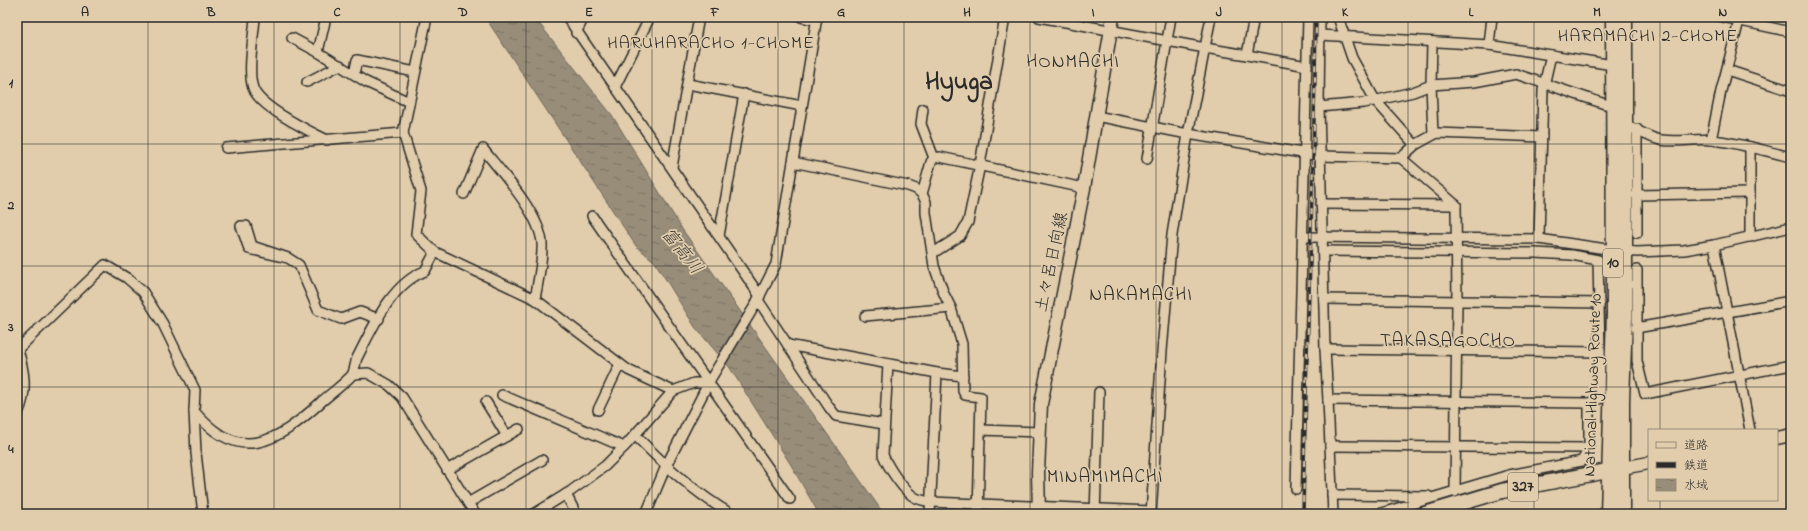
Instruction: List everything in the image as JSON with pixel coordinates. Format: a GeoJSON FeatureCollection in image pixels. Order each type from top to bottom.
{"type":"FeatureCollection","features":[{"type":"Feature","properties":{"kind":"highway","name":"National Highway Route 10"},"geometry":{"type":"LineString","coordinates":[[1613,17],[1612,105],[1619,251]]}},
{"type":"Feature","properties":{"kind":"highway","name":"National Highway Route 10"},"geometry":{"type":"LineString","coordinates":[[1622,511],[1616,469],[1614,313],[1630,128],[1625,17]]}},
{"type":"Feature","properties":{"kind":"highway","name":"National Highway Route 10"},"geometry":{"type":"LineString","coordinates":[[1608,511],[1616,469]]}},
{"type":"Feature","properties":{"kind":"highway","name":"327"},"geometry":{"type":"LineString","coordinates":[[1425,514],[1502,491],[1616,469]]}},
{"type":"Feature","properties":{"kind":"main road","name":"土々呂日向線"},"geometry":{"type":"LineString","coordinates":[[1039,510],[1039,432],[1045,385],[1084,188],[1113,17]]}},
{"type":"Feature","properties":{"kind":"main road"},"geometry":{"type":"LineString","coordinates":[[1778,438],[1791,435]]}},
{"type":"Feature","properties":{"kind":"main road"},"geometry":{"type":"LineString","coordinates":[[1616,469],[1648,463]]}},
{"type":"Feature","properties":{"kind":"street"},"geometry":{"type":"LineString","coordinates":[[255,17],[251,68],[253,88],[257,95],[271,108],[298,125],[327,140]]}},
{"type":"Feature","properties":{"kind":"street"},"geometry":{"type":"LineString","coordinates":[[318,52],[326,17]]}},
{"type":"Feature","properties":{"kind":"street"},"geometry":{"type":"LineString","coordinates":[[427,17],[403,133],[421,191],[416,234],[435,252],[535,298],[628,370],[673,392]]}},
{"type":"Feature","properties":{"kind":"street"},"geometry":{"type":"LineString","coordinates":[[567,17],[576,33],[672,167],[719,236],[758,301],[828,407],[836,416],[884,424]]}},
{"type":"Feature","properties":{"kind":"street"},"geometry":{"type":"LineString","coordinates":[[576,33],[584,17]]}},
{"type":"Feature","properties":{"kind":"street"},"geometry":{"type":"LineString","coordinates":[[615,88],[650,17]]}},
{"type":"Feature","properties":{"kind":"street"},"geometry":{"type":"LineString","coordinates":[[672,167],[699,17]]}},
{"type":"Feature","properties":{"kind":"street"},"geometry":{"type":"LineString","coordinates":[[646,514],[666,466],[710,382],[758,301],[776,264],[817,19],[801,17]]}},
{"type":"Feature","properties":{"kind":"street"},"geometry":{"type":"LineString","coordinates":[[933,253],[952,242],[965,230],[968,222],[980,165],[1005,17]]}},
{"type":"Feature","properties":{"kind":"street"},"geometry":{"type":"LineString","coordinates":[[1147,159],[1171,17]]}},
{"type":"Feature","properties":{"kind":"street"},"geometry":{"type":"LineString","coordinates":[[888,364],[883,455],[887,464],[909,493],[916,498],[931,502],[979,504],[1039,510],[1151,513],[1172,234],[1188,134],[1211,17]]}},
{"type":"Feature","properties":{"kind":"street"},"geometry":{"type":"LineString","coordinates":[[1247,55],[1254,17]]}},
{"type":"Feature","properties":{"kind":"street"},"geometry":{"type":"LineString","coordinates":[[1296,489],[1308,17]]}},
{"type":"Feature","properties":{"kind":"street"},"geometry":{"type":"LineString","coordinates":[[1320,17],[1319,107],[1322,251],[1333,514]]}},
{"type":"Feature","properties":{"kind":"street"},"geometry":{"type":"LineString","coordinates":[[1338,17],[1343,36],[1352,58],[1375,100],[1415,145]]}},
{"type":"Feature","properties":{"kind":"street"},"geometry":{"type":"LineString","coordinates":[[1489,45],[1492,17]]}},
{"type":"Feature","properties":{"kind":"street"},"geometry":{"type":"LineString","coordinates":[[1722,17],[1791,32]]}},
{"type":"Feature","properties":{"kind":"street"},"geometry":{"type":"LineString","coordinates":[[1045,18],[1307,66]]}},
{"type":"Feature","properties":{"kind":"street"},"geometry":{"type":"LineString","coordinates":[[1711,140],[1720,91],[1727,70],[1739,21]]}},
{"type":"Feature","properties":{"kind":"street"},"geometry":{"type":"LineString","coordinates":[[1320,35],[1432,43],[1489,45],[1613,65]]}},
{"type":"Feature","properties":{"kind":"street"},"geometry":{"type":"LineString","coordinates":[[292,38],[354,74],[409,102]]}},
{"type":"Feature","properties":{"kind":"street"},"geometry":{"type":"LineString","coordinates":[[1432,43],[1431,85],[1433,134]]}},
{"type":"Feature","properties":{"kind":"street"},"geometry":{"type":"LineString","coordinates":[[1539,239],[1544,84],[1551,55]]}},
{"type":"Feature","properties":{"kind":"street"},"geometry":{"type":"LineString","coordinates":[[354,74],[357,60],[415,72]]}},
{"type":"Feature","properties":{"kind":"street"},"geometry":{"type":"LineString","coordinates":[[307,82],[340,65]]}},
{"type":"Feature","properties":{"kind":"street"},"geometry":{"type":"LineString","coordinates":[[1727,70],[1791,91]]}},
{"type":"Feature","properties":{"kind":"street"},"geometry":{"type":"LineString","coordinates":[[1319,107],[1364,103],[1413,92],[1431,85],[1474,82],[1516,74],[1612,105]]}},
{"type":"Feature","properties":{"kind":"street"},"geometry":{"type":"LineString","coordinates":[[688,84],[802,106]]}},
{"type":"Feature","properties":{"kind":"street"},"geometry":{"type":"LineString","coordinates":[[719,236],[744,94]]}},
{"type":"Feature","properties":{"kind":"street"},"geometry":{"type":"LineString","coordinates":[[922,109],[922,124],[934,158],[922,194]]}},
{"type":"Feature","properties":{"kind":"street"},"geometry":{"type":"LineString","coordinates":[[1096,116],[1153,128],[1305,154],[1320,156],[1401,158],[1456,205],[1457,301],[1455,492]]}},
{"type":"Feature","properties":{"kind":"street"},"geometry":{"type":"LineString","coordinates":[[1637,233],[1636,195],[1630,128],[1660,140],[1672,142],[1711,140],[1750,147],[1791,157]]}},
{"type":"Feature","properties":{"kind":"street"},"geometry":{"type":"LineString","coordinates":[[226,148],[403,133]]}},
{"type":"Feature","properties":{"kind":"street"},"geometry":{"type":"LineString","coordinates":[[1401,158],[1415,145],[1437,133],[1542,137]]}},
{"type":"Feature","properties":{"kind":"street"},"geometry":{"type":"LineString","coordinates":[[1750,147],[1750,237]]}},
{"type":"Feature","properties":{"kind":"street"},"geometry":{"type":"LineString","coordinates":[[464,194],[483,149],[523,201],[534,219],[542,242],[535,298]]}},
{"type":"Feature","properties":{"kind":"street"},"geometry":{"type":"LineString","coordinates":[[934,158],[940,157],[1084,188]]}},
{"type":"Feature","properties":{"kind":"street"},"geometry":{"type":"LineString","coordinates":[[794,162],[908,186],[916,189],[922,194],[926,202],[926,213],[936,272],[951,308],[962,344],[963,391],[965,395],[981,397],[978,514]]}},
{"type":"Feature","properties":{"kind":"street"},"geometry":{"type":"LineString","coordinates":[[1636,195],[1750,193]]}},
{"type":"Feature","properties":{"kind":"street"},"geometry":{"type":"LineString","coordinates":[[1322,204],[1456,205]]}},
{"type":"Feature","properties":{"kind":"street"},"geometry":{"type":"LineString","coordinates":[[592,216],[682,347],[710,382],[790,499]]}},
{"type":"Feature","properties":{"kind":"street"},"geometry":{"type":"LineString","coordinates":[[246,226],[252,246],[288,258],[299,265],[318,310],[341,319],[360,312],[378,319]]}},
{"type":"Feature","properties":{"kind":"street"},"geometry":{"type":"LineString","coordinates":[[1303,237],[1456,240],[1539,239],[1619,251],[1684,250],[1714,245],[1791,227]]}},
{"type":"Feature","properties":{"kind":"street"},"geometry":{"type":"LineString","coordinates":[[1714,245],[1750,429]]}},
{"type":"Feature","properties":{"kind":"street"},"geometry":{"type":"LineString","coordinates":[[1322,251],[1560,254],[1598,260],[1600,303],[1599,399],[1589,403],[1455,400],[1328,400]]}},
{"type":"Feature","properties":{"kind":"street"},"geometry":{"type":"LineString","coordinates":[[353,374],[356,360],[392,296],[413,275],[425,271],[435,252]]}},
{"type":"Feature","properties":{"kind":"street"},"geometry":{"type":"LineString","coordinates":[[17,415],[23,404],[24,389],[22,363],[18,348],[105,265],[127,278],[143,292],[163,324],[195,390],[194,411],[196,453],[203,514]]}},
{"type":"Feature","properties":{"kind":"street"},"geometry":{"type":"LineString","coordinates":[[1637,270],[1637,361],[1645,394],[1791,365]]}},
{"type":"Feature","properties":{"kind":"street"},"geometry":{"type":"LineString","coordinates":[[1324,300],[1600,303]]}},
{"type":"Feature","properties":{"kind":"street"},"geometry":{"type":"LineString","coordinates":[[1636,328],[1791,301]]}},
{"type":"Feature","properties":{"kind":"street"},"geometry":{"type":"LineString","coordinates":[[865,316],[951,308]]}},
{"type":"Feature","properties":{"kind":"street"},"geometry":{"type":"LineString","coordinates":[[788,345],[937,373],[963,376]]}},
{"type":"Feature","properties":{"kind":"street"},"geometry":{"type":"LineString","coordinates":[[1325,349],[1600,352]]}},
{"type":"Feature","properties":{"kind":"street"},"geometry":{"type":"LineString","coordinates":[[598,410],[620,364]]}},
{"type":"Feature","properties":{"kind":"street"},"geometry":{"type":"LineString","coordinates":[[194,411],[207,427],[234,442],[260,443],[296,425],[353,374],[368,372],[389,385],[402,398],[475,514]]}},
{"type":"Feature","properties":{"kind":"street"},"geometry":{"type":"LineString","coordinates":[[930,514],[937,373]]}},
{"type":"Feature","properties":{"kind":"street"},"geometry":{"type":"LineString","coordinates":[[534,514],[566,494],[604,466],[624,447],[673,392],[694,383],[710,382]]}},
{"type":"Feature","properties":{"kind":"street"},"geometry":{"type":"LineString","coordinates":[[1095,511],[1099,392]]}},
{"type":"Feature","properties":{"kind":"street"},"geometry":{"type":"LineString","coordinates":[[502,394],[624,447]]}},
{"type":"Feature","properties":{"kind":"street"},"geometry":{"type":"LineString","coordinates":[[486,402],[507,436]]}},
{"type":"Feature","properties":{"kind":"street"},"geometry":{"type":"LineString","coordinates":[[1378,514],[1508,475],[1582,461],[1589,448],[1589,403]]}},
{"type":"Feature","properties":{"kind":"street"},"geometry":{"type":"LineString","coordinates":[[447,470],[519,429]]}},
{"type":"Feature","properties":{"kind":"street"},"geometry":{"type":"LineString","coordinates":[[981,430],[1039,432]]}},
{"type":"Feature","properties":{"kind":"street"},"geometry":{"type":"LineString","coordinates":[[635,435],[666,466],[716,505],[731,514]]}},
{"type":"Feature","properties":{"kind":"street"},"geometry":{"type":"LineString","coordinates":[[1330,446],[1589,448]]}},
{"type":"Feature","properties":{"kind":"street"},"geometry":{"type":"LineString","coordinates":[[468,503],[542,460]]}},
{"type":"Feature","properties":{"kind":"street"},"geometry":{"type":"LineString","coordinates":[[566,494],[576,514]]}},
{"type":"Feature","properties":{"kind":"street"},"geometry":{"type":"LineString","coordinates":[[1332,495],[1439,496]]}},
{"type":"Feature","properties":{"kind":"water","name":"富高川"},"geometry":{"type":"Polygon","coordinates":[[[485,17],[534,17],[612,115],[682,229],[884,514],[819,514],[791,465],[730,368],[695,327],[655,262],[636,246],[485,17]]]}},
{"type":"Feature","properties":{"kind":"railway"},"geometry":{"type":"LineString","coordinates":[[1303,514],[1314,141],[1316,17]]}},
{"type":"Feature","properties":{"kind":"district","name":"HARAMACHI 2-CHOME"},"geometry":{"type":"Point","coordinates":[1648,37]}},
{"type":"Feature","properties":{"kind":"district","name":"HARUHARACHO 1-CHOME"},"geometry":{"type":"Point","coordinates":[711,44]}},
{"type":"Feature","properties":{"kind":"district","name":"HONMACHI"},"geometry":{"type":"Point","coordinates":[1073,62]}},
{"type":"Feature","properties":{"kind":"district","name":"Hyuga"},"geometry":{"type":"Point","coordinates":[959,83]}},
{"type":"Feature","properties":{"kind":"district","name":"NAKAMACHI"},"geometry":{"type":"Point","coordinates":[1141,295]}},
{"type":"Feature","properties":{"kind":"district","name":"TAKASAGOCHO"},"geometry":{"type":"Point","coordinates":[1448,341]}},
{"type":"Feature","properties":{"kind":"district","name":"MINAMIMACHI"},"geometry":{"type":"Point","coordinates":[1105,477]}}]}
